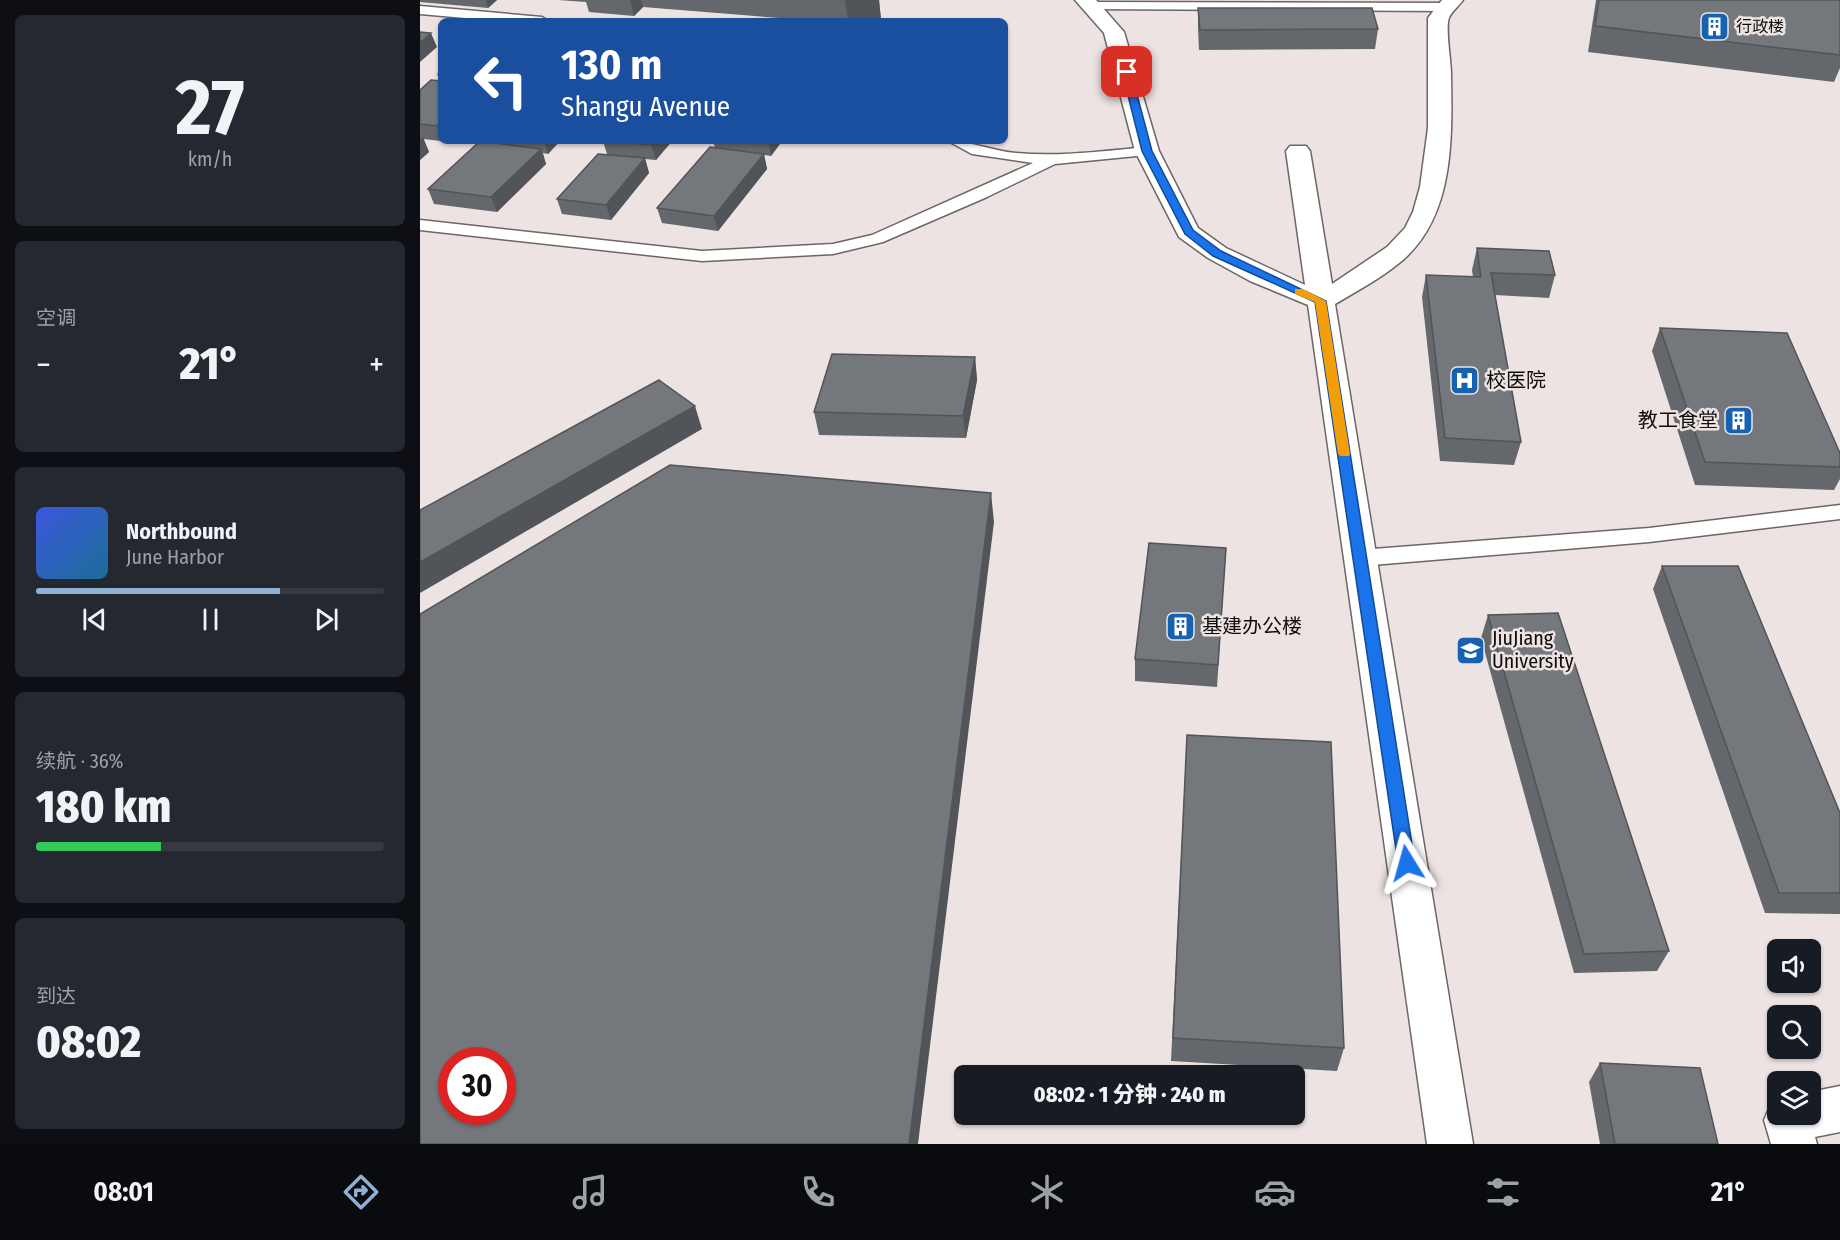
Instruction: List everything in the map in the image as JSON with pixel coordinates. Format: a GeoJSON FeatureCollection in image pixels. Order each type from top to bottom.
{"type":"FeatureCollection","features":[{"type":"Feature","properties":{"kind":"street"},"geometry":{"type":"LineString","coordinates":[[1088,3],[1114,32],[1147,151],[1188,232],[1217,253],[1238,264],[1321,301]]}},
{"type":"Feature","properties":{"kind":"street"},"geometry":{"type":"LineString","coordinates":[[1321,301],[1375,270],[1417,230],[1435,182],[1442,63],[1438,18],[1450,4]]}},
{"type":"Feature","properties":{"kind":"street"},"geometry":{"type":"LineString","coordinates":[[1298,151],[1450,1144]]}},
{"type":"Feature","properties":{"kind":"street"},"geometry":{"type":"LineString","coordinates":[[1794,1144],[1787,1120],[1840,1109]]}},
{"type":"Feature","properties":{"kind":"lane"},"geometry":{"type":"LineString","coordinates":[[1088,3],[1450,4]]}},
{"type":"Feature","properties":{"kind":"lane"},"geometry":{"type":"LineString","coordinates":[[420,10],[509,18]]}},
{"type":"Feature","properties":{"kind":"lane"},"geometry":{"type":"LineString","coordinates":[[960,144],[970,150],[994,155],[1052,160],[1147,151]]}},
{"type":"Feature","properties":{"kind":"lane"},"geometry":{"type":"LineString","coordinates":[[420,225],[702,256],[833,249],[877,239],[982,194],[1052,160]]}},
{"type":"Feature","properties":{"kind":"lane"},"geometry":{"type":"LineString","coordinates":[[1360,558],[1649,535],[1840,512]]}},
{"type":"Feature","properties":{"kind":"building"},"geometry":{"type":"Polygon","coordinates":[[[1599,0],[1840,0],[1840,55],[1595,26],[1599,0]]]}},
{"type":"Feature","properties":{"kind":"building"},"geometry":{"type":"Polygon","coordinates":[[[1198,8],[1372,8],[1378,29],[1200,30],[1198,8]]]}},
{"type":"Feature","properties":{"kind":"building"},"geometry":{"type":"Polygon","coordinates":[[[420,32],[431,33],[420,43],[420,32]]]}},
{"type":"Feature","properties":{"kind":"building"},"geometry":{"type":"Polygon","coordinates":[[[431,80],[438,81],[437,126],[420,124],[420,90],[431,80]]]}},
{"type":"Feature","properties":{"kind":"building"},"geometry":{"type":"Polygon","coordinates":[[[477,144],[503,144],[541,149],[491,197],[428,189],[477,144]]]}},
{"type":"Feature","properties":{"kind":"building"},"geometry":{"type":"Polygon","coordinates":[[[710,147],[764,154],[714,216],[657,208],[710,147]]]}},
{"type":"Feature","properties":{"kind":"building"},"geometry":{"type":"Polygon","coordinates":[[[598,154],[645,158],[606,205],[557,199],[598,154]]]}},
{"type":"Feature","properties":{"kind":"building","name":"校医院"},"geometry":{"type":"Polygon","coordinates":[[[1477,248],[1549,251],[1555,275],[1491,273],[1521,442],[1445,438],[1426,275],[1481,277],[1477,248]]]}},
{"type":"Feature","properties":{"kind":"building","name":"教工食堂"},"geometry":{"type":"Polygon","coordinates":[[[1660,328],[1787,333],[1840,453],[1840,467],[1705,462],[1660,328]]]}},
{"type":"Feature","properties":{"kind":"building"},"geometry":{"type":"Polygon","coordinates":[[[832,354],[975,357],[963,416],[814,412],[832,354]]]}},
{"type":"Feature","properties":{"kind":"building"},"geometry":{"type":"Polygon","coordinates":[[[659,380],[695,406],[420,562],[420,510],[659,380]]]}},
{"type":"Feature","properties":{"kind":"building"},"geometry":{"type":"Polygon","coordinates":[[[670,465],[991,493],[909,1144],[420,1144],[420,614],[670,465]]]}},
{"type":"Feature","properties":{"kind":"building","name":"基建办公楼"},"geometry":{"type":"Polygon","coordinates":[[[1149,543],[1226,548],[1218,665],[1135,659],[1149,543]]]}},
{"type":"Feature","properties":{"kind":"building"},"geometry":{"type":"Polygon","coordinates":[[[1662,566],[1738,566],[1840,813],[1840,893],[1779,893],[1662,566]]]}},
{"type":"Feature","properties":{"kind":"building"},"geometry":{"type":"Polygon","coordinates":[[[1558,613],[1669,951],[1584,954],[1488,615],[1558,613]]]}},
{"type":"Feature","properties":{"kind":"building"},"geometry":{"type":"Polygon","coordinates":[[[1187,735],[1331,742],[1344,1048],[1173,1038],[1187,735]]]}},
{"type":"Feature","properties":{"kind":"building"},"geometry":{"type":"Polygon","coordinates":[[[1600,1063],[1700,1068],[1718,1144],[1615,1144],[1600,1063]]]}},
{"type":"Feature","properties":{"kind":"slow traffic"},"geometry":{"type":"LineString","coordinates":[[1299,292],[1321,301],[1344,454]]}},
{"type":"Feature","properties":{"kind":"place","name":"行政楼"},"geometry":{"type":"Point","coordinates":[1715,26]}},
{"type":"Feature","properties":{"kind":"place","name":"校医院"},"geometry":{"type":"Point","coordinates":[1465,380]}},
{"type":"Feature","properties":{"kind":"place","name":"教工食堂"},"geometry":{"type":"Point","coordinates":[1739,420]}},
{"type":"Feature","properties":{"kind":"place","name":"基建办公楼"},"geometry":{"type":"Point","coordinates":[1181,626]}},
{"type":"Feature","properties":{"kind":"place","name":"JiuJiang University"},"geometry":{"type":"Point","coordinates":[1471,650]}},
{"type":"Feature","properties":{"kind":"route"},"geometry":{"type":"LineString","coordinates":[[1127,72],[1147,151],[1188,232],[1217,253],[1259,275],[1321,301],[1407,863]]}}]}
